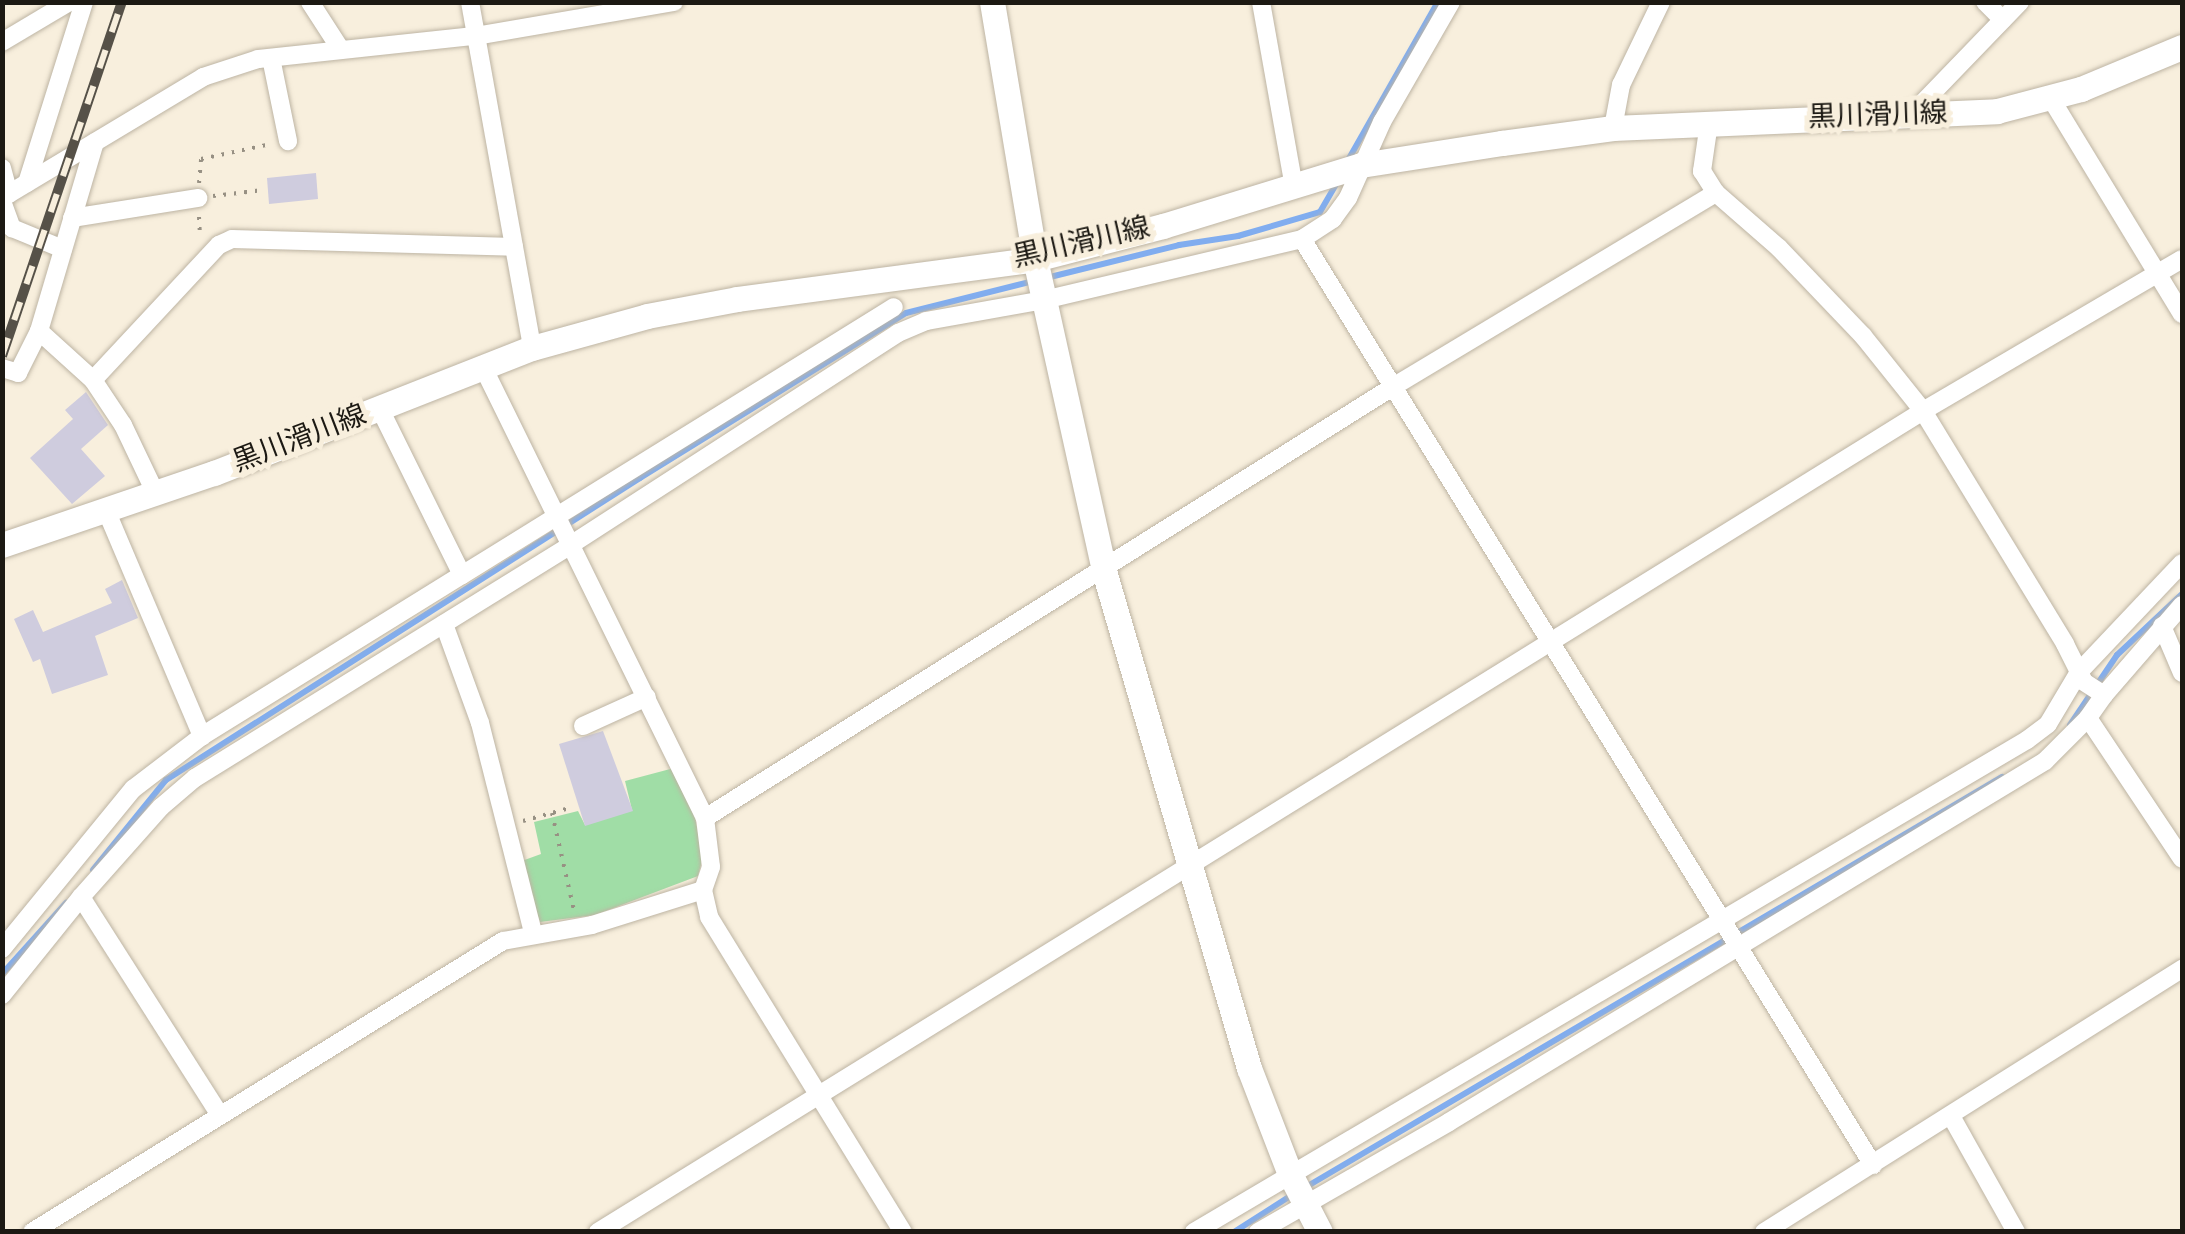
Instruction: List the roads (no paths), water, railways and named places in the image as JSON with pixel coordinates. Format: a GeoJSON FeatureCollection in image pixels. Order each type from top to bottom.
{"type":"FeatureCollection","features":[{"type":"Feature","properties":{"kind":"main road"},"geometry":{"type":"LineString","coordinates":[[992,2],[1035,258],[1104,571],[1249,1068],[1296,1186],[1320,1232]]}},
{"type":"Feature","properties":{"kind":"main road","name":"黒川滑川線"},"geometry":{"type":"LineString","coordinates":[[2,545],[106,510],[532,348],[648,316],[738,299],[1035,258],[1294,188],[1360,165],[1612,128],[1997,111],[2050,97],[2182,47]]}},
{"type":"Feature","properties":{"kind":"street"},"geometry":{"type":"LineString","coordinates":[[2,42],[68,2]]}},
{"type":"Feature","properties":{"kind":"street"},"geometry":{"type":"LineString","coordinates":[[27,183],[84,2]]}},
{"type":"Feature","properties":{"kind":"street"},"geometry":{"type":"LineString","coordinates":[[310,2],[342,50]]}},
{"type":"Feature","properties":{"kind":"street"},"geometry":{"type":"LineString","coordinates":[[470,2],[532,348]]}},
{"type":"Feature","properties":{"kind":"street"},"geometry":{"type":"LineString","coordinates":[[5,198],[204,77],[271,58],[475,36],[674,2]]}},
{"type":"Feature","properties":{"kind":"street"},"geometry":{"type":"LineString","coordinates":[[1261,2],[1294,188]]}},
{"type":"Feature","properties":{"kind":"street"},"geometry":{"type":"LineString","coordinates":[[6,984],[161,807],[195,778],[572,544],[898,333],[926,321],[1044,300],[1302,239],[1333,219],[1451,2]]}},
{"type":"Feature","properties":{"kind":"street"},"geometry":{"type":"LineString","coordinates":[[1612,128],[1621,84],[1661,2]]}},
{"type":"Feature","properties":{"kind":"street"},"geometry":{"type":"LineString","coordinates":[[1985,2],[2003,20]]}},
{"type":"Feature","properties":{"kind":"street"},"geometry":{"type":"LineString","coordinates":[[1910,116],[2020,2]]}},
{"type":"Feature","properties":{"kind":"street"},"geometry":{"type":"LineString","coordinates":[[271,58],[288,141]]}},
{"type":"Feature","properties":{"kind":"street"},"geometry":{"type":"LineString","coordinates":[[2050,97],[2182,314]]}},
{"type":"Feature","properties":{"kind":"street"},"geometry":{"type":"LineString","coordinates":[[1709,123],[1702,171],[1716,193],[1779,248],[1863,336],[1923,411],[2092,685]]}},
{"type":"Feature","properties":{"kind":"street"},"geometry":{"type":"LineString","coordinates":[[2,368],[18,374],[38,331],[95,142]]}},
{"type":"Feature","properties":{"kind":"street"},"geometry":{"type":"LineString","coordinates":[[2,168],[12,228],[63,249]]}},
{"type":"Feature","properties":{"kind":"street"},"geometry":{"type":"LineString","coordinates":[[704,818],[1392,388],[1716,193]]}},
{"type":"Feature","properties":{"kind":"street"},"geometry":{"type":"LineString","coordinates":[[72,218],[198,198]]}},
{"type":"Feature","properties":{"kind":"street"},"geometry":{"type":"LineString","coordinates":[[93,380],[212,253],[232,239],[514,246]]}},
{"type":"Feature","properties":{"kind":"street"},"geometry":{"type":"LineString","coordinates":[[1302,239],[1873,1165]]}},
{"type":"Feature","properties":{"kind":"street"},"geometry":{"type":"LineString","coordinates":[[598,1232],[1923,411],[2182,259]]}},
{"type":"Feature","properties":{"kind":"street"},"geometry":{"type":"LineString","coordinates":[[2,948],[133,789],[202,736],[894,307]]}},
{"type":"Feature","properties":{"kind":"street"},"geometry":{"type":"LineString","coordinates":[[38,331],[93,380],[123,425],[154,492]]}},
{"type":"Feature","properties":{"kind":"street"},"geometry":{"type":"LineString","coordinates":[[483,367],[704,818],[711,868],[703,890],[709,917],[903,1232]]}},
{"type":"Feature","properties":{"kind":"street"},"geometry":{"type":"LineString","coordinates":[[380,408],[462,575]]}},
{"type":"Feature","properties":{"kind":"street"},"geometry":{"type":"LineString","coordinates":[[106,510],[202,736]]}},
{"type":"Feature","properties":{"kind":"street"},"geometry":{"type":"LineString","coordinates":[[1194,1232],[1296,1186],[1738,948],[2044,761],[2088,718],[2092,685],[2182,563]]}},
{"type":"Feature","properties":{"kind":"street"},"geometry":{"type":"LineString","coordinates":[[1258,1232],[1296,1186],[1721,920],[2027,740],[2182,605]]}},
{"type":"Feature","properties":{"kind":"street"},"geometry":{"type":"LineString","coordinates":[[444,624],[480,724],[533,933]]}},
{"type":"Feature","properties":{"kind":"street"},"geometry":{"type":"LineString","coordinates":[[2162,626],[2182,673]]}},
{"type":"Feature","properties":{"kind":"street"},"geometry":{"type":"LineString","coordinates":[[582,726],[647,697]]}},
{"type":"Feature","properties":{"kind":"street"},"geometry":{"type":"LineString","coordinates":[[2088,718],[2182,859]]}},
{"type":"Feature","properties":{"kind":"street"},"geometry":{"type":"LineString","coordinates":[[32,1232],[503,941],[592,924],[703,890]]}},
{"type":"Feature","properties":{"kind":"street"},"geometry":{"type":"LineString","coordinates":[[81,896],[219,1114]]}},
{"type":"Feature","properties":{"kind":"street"},"geometry":{"type":"LineString","coordinates":[[1764,1232],[2182,969]]}},
{"type":"Feature","properties":{"kind":"street"},"geometry":{"type":"LineString","coordinates":[[1951,1116],[2016,1232]]}},
{"type":"Feature","properties":{"kind":"waterway"},"geometry":{"type":"LineString","coordinates":[[1347,162],[1438,2]]}},
{"type":"Feature","properties":{"kind":"waterway"},"geometry":{"type":"LineString","coordinates":[[1046,278],[1179,245],[1238,236],[1320,212],[1340,178]]}},
{"type":"Feature","properties":{"kind":"waterway"},"geometry":{"type":"LineString","coordinates":[[93,870],[166,780],[640,478],[906,313],[1033,281]]}},
{"type":"Feature","properties":{"kind":"waterway"},"geometry":{"type":"LineString","coordinates":[[2070,725],[2117,655],[2182,594]]}},
{"type":"Feature","properties":{"kind":"waterway"},"geometry":{"type":"LineString","coordinates":[[1306,1187],[2002,777]]}},
{"type":"Feature","properties":{"kind":"waterway"},"geometry":{"type":"LineString","coordinates":[[2,974],[66,903]]}},
{"type":"Feature","properties":{"kind":"waterway"},"geometry":{"type":"LineString","coordinates":[[1234,1232],[1295,1193]]}},
{"type":"Feature","properties":{"kind":"railway"},"geometry":{"type":"LineString","coordinates":[[2,356],[122,2]]}}]}
